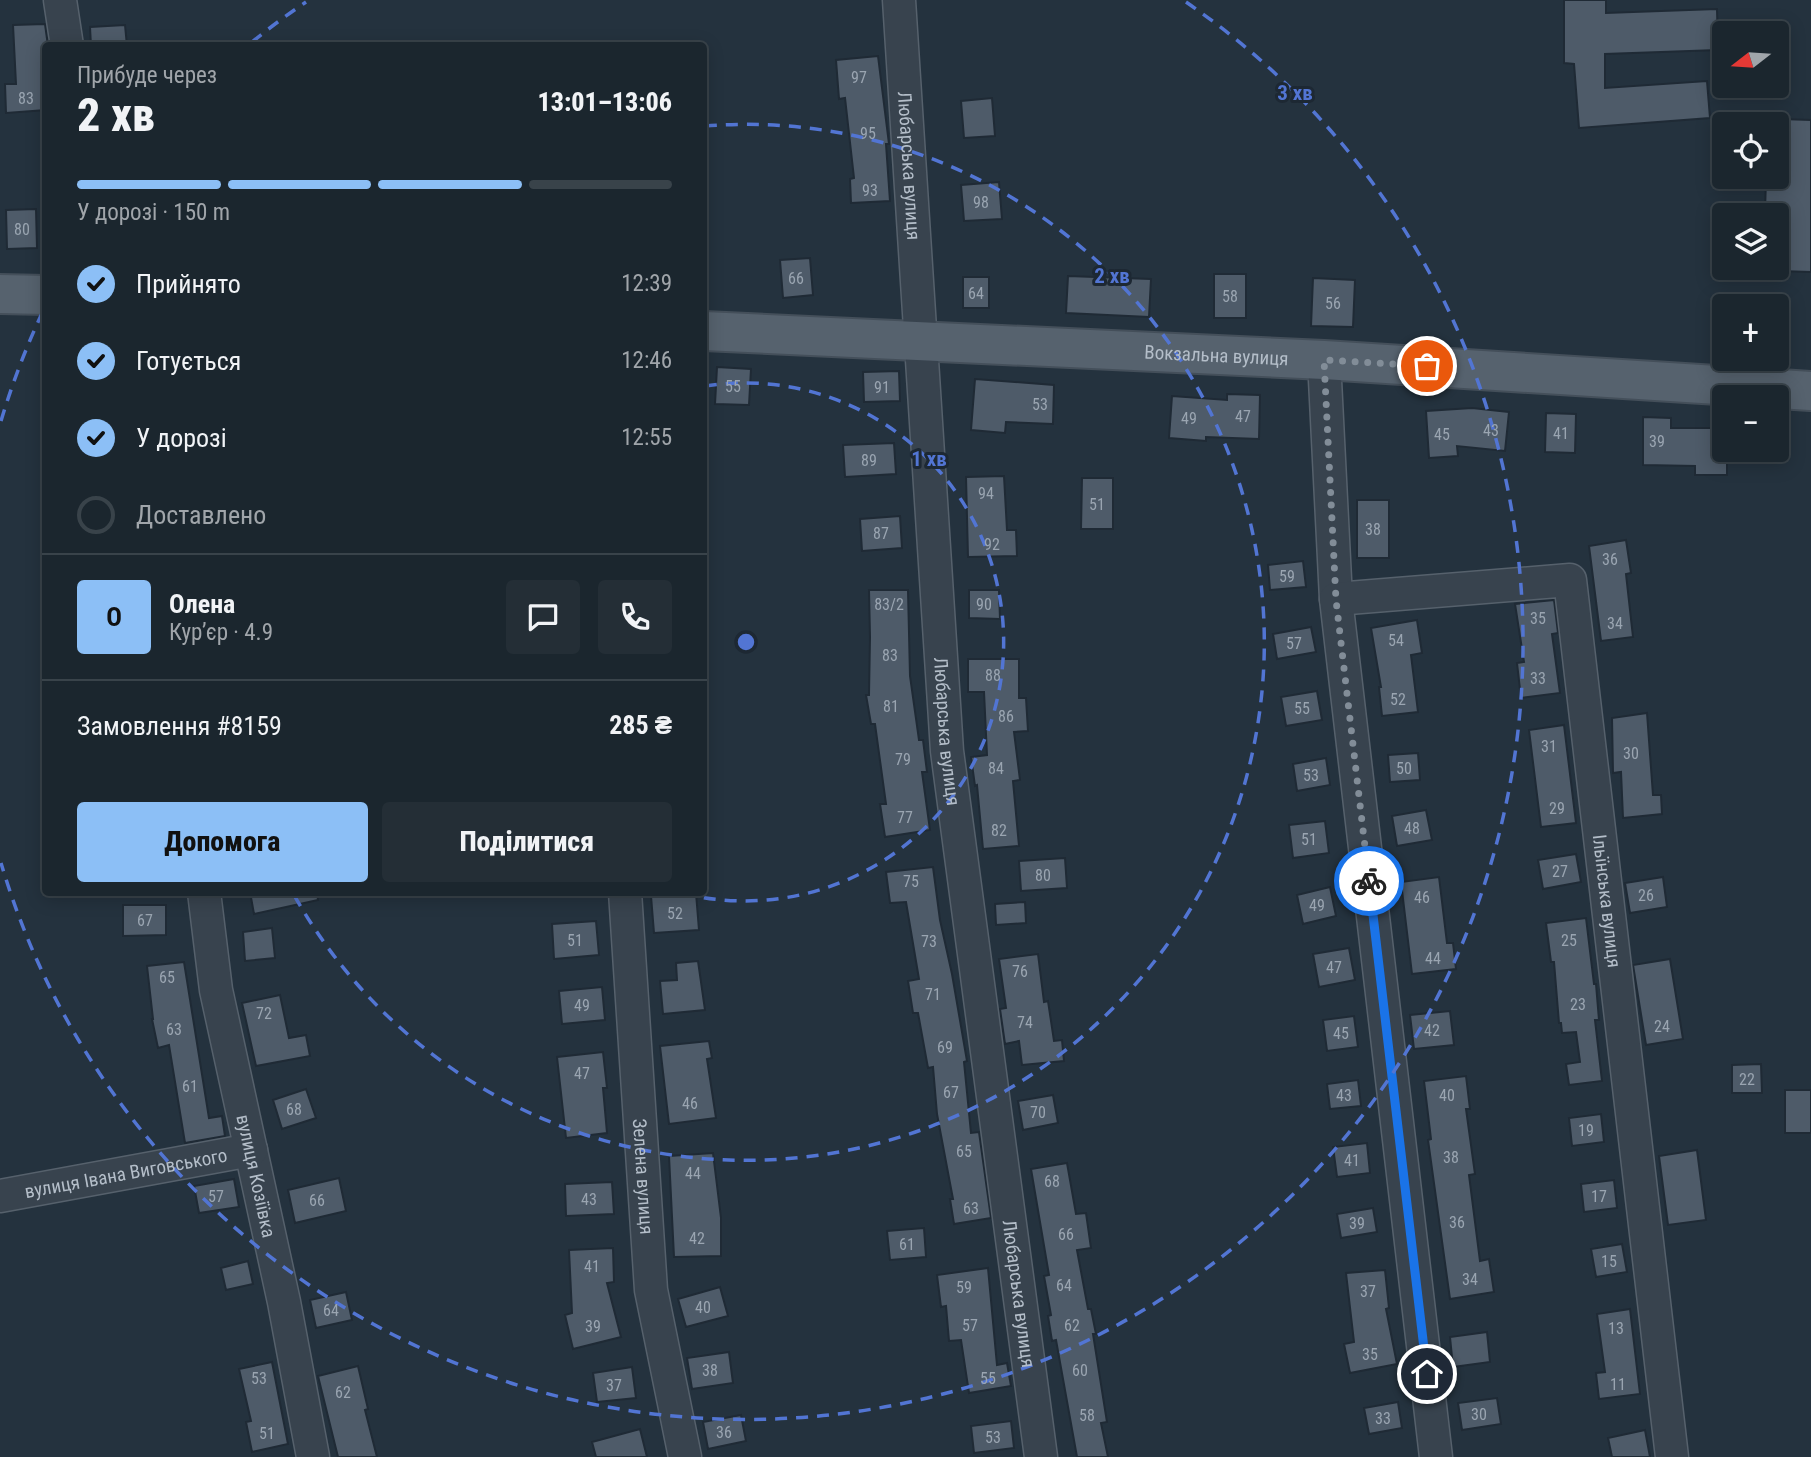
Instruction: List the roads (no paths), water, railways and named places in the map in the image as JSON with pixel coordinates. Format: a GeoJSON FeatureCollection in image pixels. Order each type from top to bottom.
{"type":"FeatureCollection","features":[{"type":"Feature","properties":{"kind":"main road"},"geometry":{"type":"LineString","coordinates":[[0,294],[42,295]]}},
{"type":"Feature","properties":{"kind":"main road","name":"Вокзальна вулиця"},"geometry":{"type":"LineString","coordinates":[[707,331],[1324,360],[1811,391]]}},
{"type":"Feature","properties":{"kind":"street"},"geometry":{"type":"LineString","coordinates":[[60,0],[65,42]]}},
{"type":"Feature","properties":{"kind":"street","name":"Любарська вулиця"},"geometry":{"type":"LineString","coordinates":[[900,0],[947,751],[1041,1457]]}},
{"type":"Feature","properties":{"kind":"street"},"geometry":{"type":"LineString","coordinates":[[1324,360],[1336,600],[1437,1457]]}},
{"type":"Feature","properties":{"kind":"street","name":"Ільїнська вулиця"},"geometry":{"type":"LineString","coordinates":[[1336,600],[1570,580],[1672,1457]]}},
{"type":"Feature","properties":{"kind":"street","name":"вулиця Козіївка"},"geometry":{"type":"LineString","coordinates":[[204,896],[216,990],[284,1302],[313,1457]]}},
{"type":"Feature","properties":{"kind":"street","name":"Зелена вулиця"},"geometry":{"type":"LineString","coordinates":[[625,896],[651,1290],[685,1457]]}},
{"type":"Feature","properties":{"kind":"street","name":"вулиця Івана Виговського"},"geometry":{"type":"LineString","coordinates":[[0,1196],[251,1150]]}}]}
